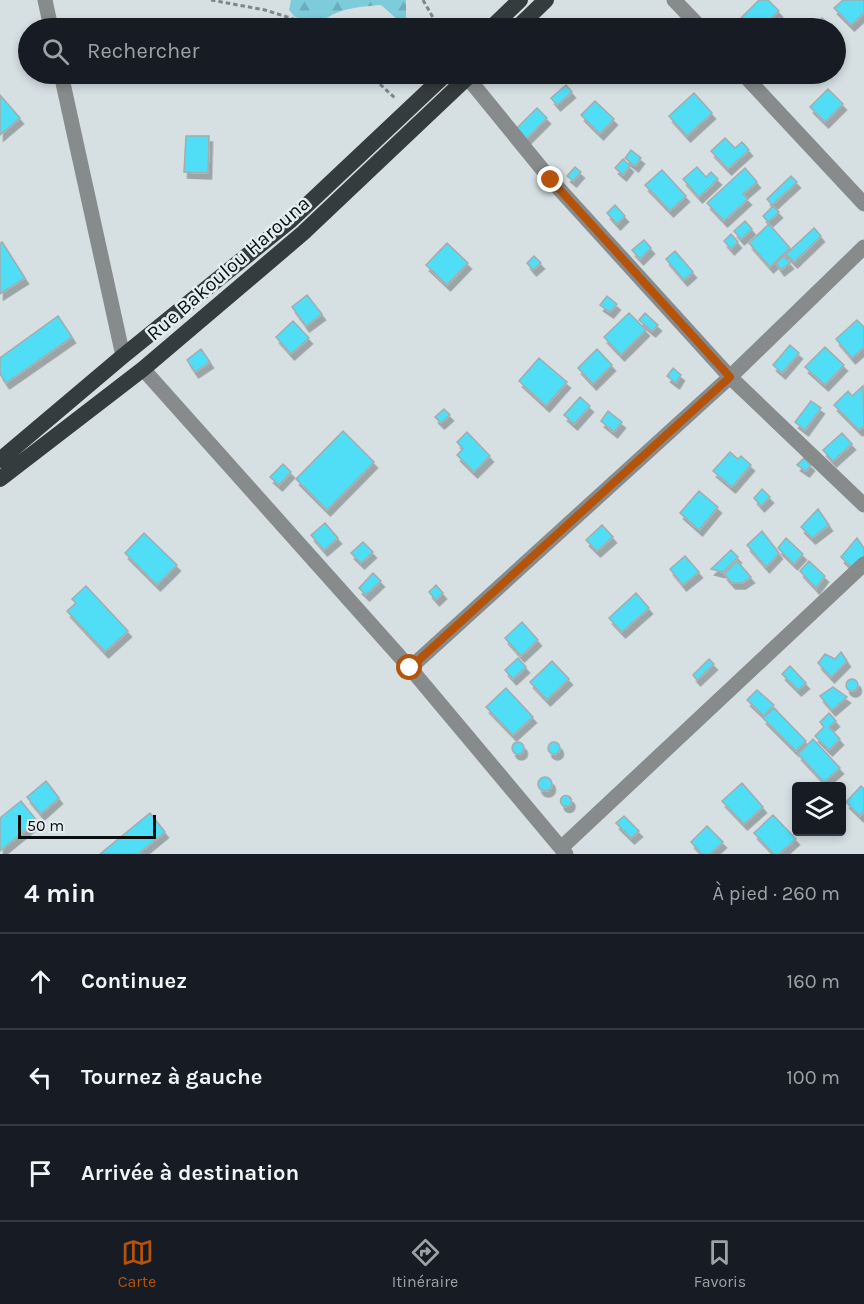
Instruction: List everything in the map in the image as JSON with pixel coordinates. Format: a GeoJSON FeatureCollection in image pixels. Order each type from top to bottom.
{"type":"FeatureCollection","features":[{"type":"Feature","properties":{"kind":"highway"},"geometry":{"type":"LineString","coordinates":[[501,18],[520,0]]}},
{"type":"Feature","properties":{"kind":"highway"},"geometry":{"type":"LineString","coordinates":[[527,18],[546,0]]}},
{"type":"Feature","properties":{"kind":"highway","name":"Rue Bakoulou Harouna"},"geometry":{"type":"LineString","coordinates":[[0,460],[123,356],[291,220],[436,84]]}},
{"type":"Feature","properties":{"kind":"highway","name":"Rue Bakoulou Harouna"},"geometry":{"type":"LineString","coordinates":[[0,478],[143,369],[303,233],[460,84]]}},
{"type":"Feature","properties":{"kind":"street"},"geometry":{"type":"LineString","coordinates":[[45,0],[49,18]]}},
{"type":"Feature","properties":{"kind":"street"},"geometry":{"type":"LineString","coordinates":[[674,0],[691,18]]}},
{"type":"Feature","properties":{"kind":"street"},"geometry":{"type":"LineString","coordinates":[[63,84],[123,356]]}},
{"type":"Feature","properties":{"kind":"street"},"geometry":{"type":"LineString","coordinates":[[476,84],[551,180],[730,377],[864,505]]}},
{"type":"Feature","properties":{"kind":"street"},"geometry":{"type":"LineString","coordinates":[[752,84],[864,204]]}},
{"type":"Feature","properties":{"kind":"street"},"geometry":{"type":"LineString","coordinates":[[410,668],[730,377],[864,247]]}},
{"type":"Feature","properties":{"kind":"street"},"geometry":{"type":"LineString","coordinates":[[143,369],[410,668],[563,851],[864,564]]}},
{"type":"Feature","properties":{"kind":"path"},"geometry":{"type":"LineString","coordinates":[[211,0],[265,10],[290,18]]}},
{"type":"Feature","properties":{"kind":"path"},"geometry":{"type":"LineString","coordinates":[[423,0],[433,18]]}},
{"type":"Feature","properties":{"kind":"path"},"geometry":{"type":"LineString","coordinates":[[380,84],[408,111]]}},
{"type":"Feature","properties":{"kind":"green space"},"geometry":{"type":"Polygon","coordinates":[[[291,0],[406,0],[406,18],[396,18],[381,5],[340,11],[328,18],[298,18],[289,10],[291,0]]]}},
{"type":"Feature","properties":{"kind":"building"},"geometry":{"type":"Polygon","coordinates":[[[759,0],[768,0],[779,11],[772,18],[741,18],[759,0]]]}},
{"type":"Feature","properties":{"kind":"building"},"geometry":{"type":"Polygon","coordinates":[[[843,0],[864,0],[864,13],[851,25],[834,8],[843,0]]]}},
{"type":"Feature","properties":{"kind":"building"},"geometry":{"type":"Polygon","coordinates":[[[566,85],[572,92],[557,105],[551,98],[566,85]]]}},
{"type":"Feature","properties":{"kind":"building"},"geometry":{"type":"Polygon","coordinates":[[[828,89],[843,104],[825,122],[810,107],[828,89]]]}},
{"type":"Feature","properties":{"kind":"building"},"geometry":{"type":"Polygon","coordinates":[[[694,93],[712,113],[687,136],[669,116],[694,93]]]}},
{"type":"Feature","properties":{"kind":"building"},"geometry":{"type":"Polygon","coordinates":[[[0,95],[20,118],[0,135],[0,95]]]}},
{"type":"Feature","properties":{"kind":"building"},"geometry":{"type":"Polygon","coordinates":[[[595,101],[614,119],[600,134],[581,115],[595,101]]]}},
{"type":"Feature","properties":{"kind":"building"},"geometry":{"type":"Polygon","coordinates":[[[537,108],[547,118],[526,139],[516,129],[537,108]]]}},
{"type":"Feature","properties":{"kind":"building"},"geometry":{"type":"Polygon","coordinates":[[[186,136],[209,136],[208,173],[184,172],[186,136]]]}},
{"type":"Feature","properties":{"kind":"building"},"geometry":{"type":"Polygon","coordinates":[[[725,138],[735,148],[742,142],[749,150],[728,169],[711,151],[725,138]]]}},
{"type":"Feature","properties":{"kind":"building"},"geometry":{"type":"Polygon","coordinates":[[[631,150],[641,158],[635,166],[625,158],[631,150]]]}},
{"type":"Feature","properties":{"kind":"building"},"geometry":{"type":"Polygon","coordinates":[[[623,159],[630,166],[623,175],[615,168],[623,159]]]}},
{"type":"Feature","properties":{"kind":"building"},"geometry":{"type":"Polygon","coordinates":[[[575,167],[581,172],[573,181],[567,176],[575,167]]]}},
{"type":"Feature","properties":{"kind":"building"},"geometry":{"type":"Polygon","coordinates":[[[697,167],[706,177],[711,172],[718,179],[699,197],[683,179],[697,167]]]}},
{"type":"Feature","properties":{"kind":"building"},"geometry":{"type":"Polygon","coordinates":[[[745,168],[757,182],[743,194],[748,199],[724,221],[707,203],[745,168]]]}},
{"type":"Feature","properties":{"kind":"building"},"geometry":{"type":"Polygon","coordinates":[[[662,170],[686,196],[670,211],[645,185],[662,170]]]}},
{"type":"Feature","properties":{"kind":"building"},"geometry":{"type":"Polygon","coordinates":[[[791,176],[797,182],[772,205],[767,199],[791,176]]]}},
{"type":"Feature","properties":{"kind":"building"},"geometry":{"type":"Polygon","coordinates":[[[615,205],[625,216],[617,224],[607,213],[615,205]]]}},
{"type":"Feature","properties":{"kind":"building"},"geometry":{"type":"Polygon","coordinates":[[[773,206],[779,212],[768,222],[763,216],[773,206]]]}},
{"type":"Feature","properties":{"kind":"building"},"geometry":{"type":"Polygon","coordinates":[[[745,221],[752,229],[741,239],[734,231],[745,221]]]}},
{"type":"Feature","properties":{"kind":"building"},"geometry":{"type":"Polygon","coordinates":[[[769,224],[790,248],[770,267],[749,243],[769,224]]]}},
{"type":"Feature","properties":{"kind":"building"},"geometry":{"type":"Polygon","coordinates":[[[814,228],[821,236],[794,262],[786,254],[814,228]]]}},
{"type":"Feature","properties":{"kind":"building"},"geometry":{"type":"Polygon","coordinates":[[[731,234],[738,242],[731,249],[724,241],[731,234]]]}},
{"type":"Feature","properties":{"kind":"building"},"geometry":{"type":"Polygon","coordinates":[[[644,240],[651,248],[640,259],[632,250],[644,240]]]}},
{"type":"Feature","properties":{"kind":"building"},"geometry":{"type":"Polygon","coordinates":[[[2,242],[25,278],[0,294],[0,244],[2,242]]]}},
{"type":"Feature","properties":{"kind":"building"},"geometry":{"type":"Polygon","coordinates":[[[447,243],[468,263],[447,285],[426,265],[447,243]]]}},
{"type":"Feature","properties":{"kind":"building"},"geometry":{"type":"Polygon","coordinates":[[[675,251],[693,272],[684,280],[666,259],[675,251]]]}},
{"type":"Feature","properties":{"kind":"building"},"geometry":{"type":"Polygon","coordinates":[[[534,256],[541,263],[533,270],[527,263],[534,256]]]}},
{"type":"Feature","properties":{"kind":"building"},"geometry":{"type":"Polygon","coordinates":[[[784,256],[790,263],[781,270],[776,263],[784,256]]]}},
{"type":"Feature","properties":{"kind":"building"},"geometry":{"type":"Polygon","coordinates":[[[307,295],[322,314],[306,326],[292,307],[307,295]]]}},
{"type":"Feature","properties":{"kind":"building"},"geometry":{"type":"Polygon","coordinates":[[[607,296],[617,304],[610,312],[600,305],[607,296]]]}},
{"type":"Feature","properties":{"kind":"building"},"geometry":{"type":"Polygon","coordinates":[[[629,313],[646,330],[621,355],[604,337],[629,313]]]}},
{"type":"Feature","properties":{"kind":"building"},"geometry":{"type":"Polygon","coordinates":[[[645,313],[658,325],[652,331],[639,320],[645,313]]]}},
{"type":"Feature","properties":{"kind":"building"},"geometry":{"type":"Polygon","coordinates":[[[58,316],[72,337],[6,383],[0,374],[0,358],[58,316]]]}},
{"type":"Feature","properties":{"kind":"building"},"geometry":{"type":"Polygon","coordinates":[[[857,320],[864,327],[864,347],[852,358],[836,339],[857,320]]]}},
{"type":"Feature","properties":{"kind":"building"},"geometry":{"type":"Polygon","coordinates":[[[293,321],[309,338],[291,354],[276,337],[293,321]]]}},
{"type":"Feature","properties":{"kind":"building"},"geometry":{"type":"Polygon","coordinates":[[[790,345],[799,353],[782,373],[773,365],[790,345]]]}},
{"type":"Feature","properties":{"kind":"building"},"geometry":{"type":"Polygon","coordinates":[[[825,347],[844,365],[825,385],[805,367],[825,347]]]}},
{"type":"Feature","properties":{"kind":"building"},"geometry":{"type":"Polygon","coordinates":[[[201,349],[210,362],[195,372],[187,360],[201,349]]]}},
{"type":"Feature","properties":{"kind":"building"},"geometry":{"type":"Polygon","coordinates":[[[597,349],[612,365],[593,384],[578,368],[597,349]]]}},
{"type":"Feature","properties":{"kind":"building"},"geometry":{"type":"Polygon","coordinates":[[[539,358],[567,382],[546,406],[519,381],[539,358]]]}},
{"type":"Feature","properties":{"kind":"building"},"geometry":{"type":"Polygon","coordinates":[[[673,368],[681,375],[676,383],[667,376],[673,368]]]}},
{"type":"Feature","properties":{"kind":"building"},"geometry":{"type":"Polygon","coordinates":[[[863,386],[864,426],[859,430],[834,405],[848,391],[852,396],[863,386]]]}},
{"type":"Feature","properties":{"kind":"building"},"geometry":{"type":"Polygon","coordinates":[[[580,397],[590,406],[574,424],[564,415],[580,397]]]}},
{"type":"Feature","properties":{"kind":"building"},"geometry":{"type":"Polygon","coordinates":[[[811,401],[821,408],[805,430],[795,422],[811,401]]]}},
{"type":"Feature","properties":{"kind":"building"},"geometry":{"type":"Polygon","coordinates":[[[444,409],[450,415],[441,423],[435,417],[444,409]]]}},
{"type":"Feature","properties":{"kind":"building"},"geometry":{"type":"Polygon","coordinates":[[[608,411],[622,422],[614,432],[601,421],[608,411]]]}},
{"type":"Feature","properties":{"kind":"building"},"geometry":{"type":"Polygon","coordinates":[[[343,431],[374,462],[327,510],[296,479],[343,431]]]}},
{"type":"Feature","properties":{"kind":"building"},"geometry":{"type":"Polygon","coordinates":[[[467,432],[490,456],[474,472],[457,455],[463,449],[457,442],[467,432]]]}},
{"type":"Feature","properties":{"kind":"building"},"geometry":{"type":"Polygon","coordinates":[[[842,433],[852,444],[833,461],[823,450],[842,433]]]}},
{"type":"Feature","properties":{"kind":"building"},"geometry":{"type":"Polygon","coordinates":[[[730,452],[738,459],[741,456],[751,465],[732,487],[713,471],[730,452]]]}},
{"type":"Feature","properties":{"kind":"building"},"geometry":{"type":"Polygon","coordinates":[[[804,458],[811,465],[806,471],[797,465],[804,458]]]}},
{"type":"Feature","properties":{"kind":"building"},"geometry":{"type":"Polygon","coordinates":[[[283,464],[291,472],[279,485],[270,477],[283,464]]]}},
{"type":"Feature","properties":{"kind":"building"},"geometry":{"type":"Polygon","coordinates":[[[762,489],[770,497],[761,506],[754,498],[762,489]]]}},
{"type":"Feature","properties":{"kind":"building"},"geometry":{"type":"Polygon","coordinates":[[[699,491],[718,507],[699,530],[680,513],[699,491]]]}},
{"type":"Feature","properties":{"kind":"building"},"geometry":{"type":"Polygon","coordinates":[[[818,509],[829,525],[812,538],[801,527],[818,509]]]}},
{"type":"Feature","properties":{"kind":"building"},"geometry":{"type":"Polygon","coordinates":[[[325,523],[338,538],[324,550],[311,535],[325,523]]]}},
{"type":"Feature","properties":{"kind":"building"},"geometry":{"type":"Polygon","coordinates":[[[602,525],[613,537],[597,551],[586,540],[602,525]]]}},
{"type":"Feature","properties":{"kind":"building"},"geometry":{"type":"Polygon","coordinates":[[[762,531],[779,553],[766,567],[747,545],[762,531]]]}},
{"type":"Feature","properties":{"kind":"building"},"geometry":{"type":"Polygon","coordinates":[[[144,533],[177,565],[157,585],[125,553],[144,533]]]}},
{"type":"Feature","properties":{"kind":"building"},"geometry":{"type":"Polygon","coordinates":[[[786,538],[803,554],[794,564],[778,548],[786,538]]]}},
{"type":"Feature","properties":{"kind":"building"},"geometry":{"type":"Polygon","coordinates":[[[857,538],[864,548],[864,556],[851,567],[841,557],[857,538]]]}},
{"type":"Feature","properties":{"kind":"building"},"geometry":{"type":"Polygon","coordinates":[[[363,542],[373,552],[361,563],[351,553],[363,542]]]}},
{"type":"Feature","properties":{"kind":"building"},"geometry":{"type":"Polygon","coordinates":[[[731,550],[738,557],[723,572],[711,569],[731,550]]]}},
{"type":"Feature","properties":{"kind":"building"},"geometry":{"type":"Polygon","coordinates":[[[685,556],[699,572],[683,585],[670,569],[685,556]]]}},
{"type":"Feature","properties":{"kind":"building"},"geometry":{"type":"Polygon","coordinates":[[[737,561],[751,577],[742,583],[732,583],[724,574],[737,561]]]}},
{"type":"Feature","properties":{"kind":"building"},"geometry":{"type":"Polygon","coordinates":[[[809,561],[825,576],[816,588],[800,571],[809,561]]]}},
{"type":"Feature","properties":{"kind":"building"},"geometry":{"type":"Polygon","coordinates":[[[373,573],[381,581],[366,595],[359,588],[373,573]]]}},
{"type":"Feature","properties":{"kind":"building"},"geometry":{"type":"Polygon","coordinates":[[[436,585],[443,593],[436,600],[429,592],[436,585]]]}},
{"type":"Feature","properties":{"kind":"building"},"geometry":{"type":"Polygon","coordinates":[[[86,586],[128,631],[105,652],[67,611],[76,603],[72,599],[86,586]]]}},
{"type":"Feature","properties":{"kind":"building"},"geometry":{"type":"Polygon","coordinates":[[[636,593],[649,608],[622,632],[609,618],[636,593]]]}},
{"type":"Feature","properties":{"kind":"building"},"geometry":{"type":"Polygon","coordinates":[[[522,622],[538,640],[521,656],[505,638],[522,622]]]}},
{"type":"Feature","properties":{"kind":"building"},"geometry":{"type":"Polygon","coordinates":[[[841,652],[847,661],[831,677],[818,663],[825,654],[835,659],[841,652]]]}},
{"type":"Feature","properties":{"kind":"building"},"geometry":{"type":"Polygon","coordinates":[[[518,658],[526,667],[513,679],[505,670],[518,658]]]}},
{"type":"Feature","properties":{"kind":"building"},"geometry":{"type":"Polygon","coordinates":[[[709,659],[714,664],[697,680],[693,675],[709,659]]]}},
{"type":"Feature","properties":{"kind":"building"},"geometry":{"type":"Polygon","coordinates":[[[552,661],[569,679],[547,700],[530,682],[552,661]]]}},
{"type":"Feature","properties":{"kind":"building"},"geometry":{"type":"Polygon","coordinates":[[[790,666],[806,683],[798,690],[782,674],[790,666]]]}},
{"type":"Feature","properties":{"kind":"building"},"geometry":{"type":"Polygon","coordinates":[[[854,679],[858,685],[854,691],[850,691],[846,683],[854,679]]]}},
{"type":"Feature","properties":{"kind":"building"},"geometry":{"type":"Polygon","coordinates":[[[833,687],[847,697],[832,710],[820,696],[833,687]]]}},
{"type":"Feature","properties":{"kind":"building"},"geometry":{"type":"Polygon","coordinates":[[[506,688],[533,717],[513,735],[486,707],[506,688]]]}},
{"type":"Feature","properties":{"kind":"building"},"geometry":{"type":"Polygon","coordinates":[[[757,690],[774,705],[764,716],[747,700],[757,690]]]}},
{"type":"Feature","properties":{"kind":"building"},"geometry":{"type":"Polygon","coordinates":[[[774,708],[806,741],[796,751],[763,718],[774,708]]]}},
{"type":"Feature","properties":{"kind":"building"},"geometry":{"type":"Polygon","coordinates":[[[829,713],[836,721],[829,727],[840,739],[829,750],[815,736],[824,727],[820,722],[829,713]]]}},
{"type":"Feature","properties":{"kind":"building"},"geometry":{"type":"Polygon","coordinates":[[[813,739],[840,768],[824,782],[798,754],[813,739]]]}},
{"type":"Feature","properties":{"kind":"building"},"geometry":{"type":"Polygon","coordinates":[[[518,742],[524,748],[518,754],[512,748],[518,742]]]}},
{"type":"Feature","properties":{"kind":"building"},"geometry":{"type":"Polygon","coordinates":[[[556,742],[560,748],[556,754],[552,754],[548,746],[556,742]]]}},
{"type":"Feature","properties":{"kind":"building"},"geometry":{"type":"Polygon","coordinates":[[[545,777],[550,779],[552,784],[550,789],[545,791],[540,789],[538,784],[540,779],[545,777]]]}},
{"type":"Feature","properties":{"kind":"building"},"geometry":{"type":"Polygon","coordinates":[[[46,781],[59,798],[41,814],[27,797],[46,781]]]}},
{"type":"Feature","properties":{"kind":"building"},"geometry":{"type":"Polygon","coordinates":[[[742,783],[763,807],[744,824],[722,801],[742,783]]]}},
{"type":"Feature","properties":{"kind":"building"},"geometry":{"type":"Polygon","coordinates":[[[861,786],[864,789],[864,811],[860,816],[846,802],[861,786]]]}},
{"type":"Feature","properties":{"kind":"building"},"geometry":{"type":"Polygon","coordinates":[[[566,796],[570,797],[570,805],[566,806],[562,805],[561,801],[562,797],[566,796]]]}},
{"type":"Feature","properties":{"kind":"building"},"geometry":{"type":"Polygon","coordinates":[[[21,801],[37,821],[0,851],[0,818],[21,801]]]}},
{"type":"Feature","properties":{"kind":"building"},"geometry":{"type":"Polygon","coordinates":[[[150,813],[165,832],[138,854],[100,854],[150,813]]]}},
{"type":"Feature","properties":{"kind":"building"},"geometry":{"type":"Polygon","coordinates":[[[773,815],[796,839],[779,854],[774,854],[754,833],[773,815]]]}},
{"type":"Feature","properties":{"kind":"building"},"geometry":{"type":"Polygon","coordinates":[[[624,816],[639,831],[631,838],[616,823],[624,816]]]}},
{"type":"Feature","properties":{"kind":"building"},"geometry":{"type":"Polygon","coordinates":[[[707,826],[723,842],[710,854],[702,854],[691,842],[707,826]]]}},
{"type":"Feature","properties":{"kind":"route"},"geometry":{"type":"LineString","coordinates":[[410,668],[730,377],[551,180]]}}]}
